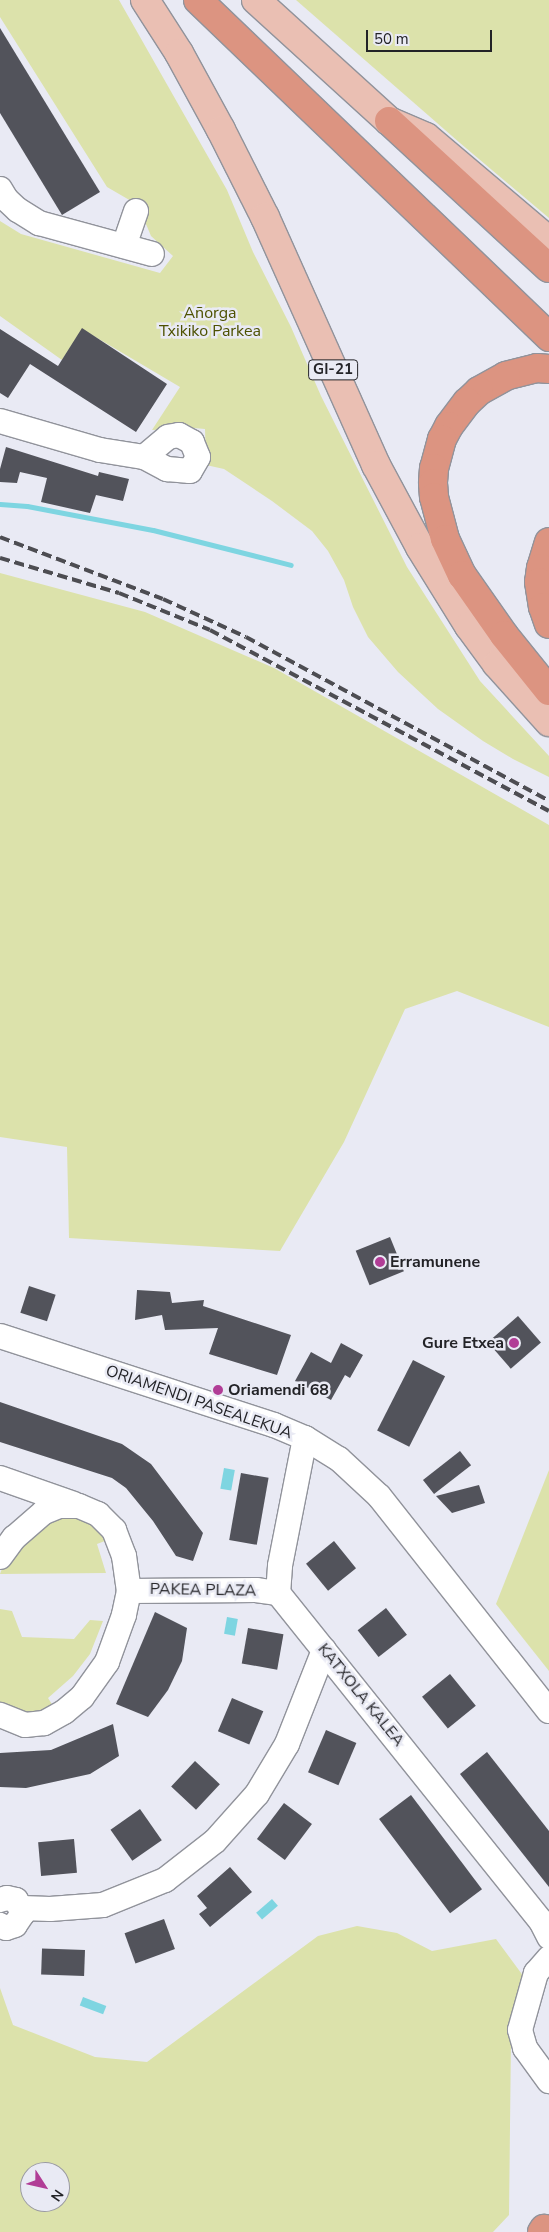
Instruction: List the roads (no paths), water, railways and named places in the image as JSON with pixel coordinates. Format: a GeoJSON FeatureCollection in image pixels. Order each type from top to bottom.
{"type":"FeatureCollection","features":[{"type":"Feature","properties":{"kind":"highway"},"geometry":{"type":"LineString","coordinates":[[198,0],[549,338]]}},
{"type":"Feature","properties":{"kind":"highway"},"geometry":{"type":"LineString","coordinates":[[389,120],[549,268]]}},
{"type":"Feature","properties":{"kind":"highway"},"geometry":{"type":"LineString","coordinates":[[543,369],[506,376],[492,382],[467,402],[442,439],[434,468],[433,483],[434,497],[445,539],[462,575],[504,635],[549,691]]}},
{"type":"Feature","properties":{"kind":"highway"},"geometry":{"type":"LineString","coordinates":[[549,542],[540,568],[539,582],[543,607],[549,624]]}},
{"type":"Feature","properties":{"kind":"main road","name":"GI-21"},"geometry":{"type":"LineString","coordinates":[[146,0],[179,53],[265,217],[372,456],[420,547],[480,641],[526,698],[549,722]]}},
{"type":"Feature","properties":{"kind":"main road"},"geometry":{"type":"LineString","coordinates":[[256,0],[389,120],[426,137],[549,241]]}},
{"type":"Feature","properties":{"kind":"street"},"geometry":{"type":"LineString","coordinates":[[0,189],[6,199],[18,210],[39,223],[152,254]]}},
{"type":"Feature","properties":{"kind":"street"},"geometry":{"type":"LineString","coordinates":[[124,246],[136,211]]}},
{"type":"Feature","properties":{"kind":"street"},"geometry":{"type":"LineString","coordinates":[[0,421],[100,450],[144,457],[168,469],[190,471],[198,457],[192,442],[179,435],[168,438],[144,457]]}},
{"type":"Feature","properties":{"kind":"street","name":"ORIAMENDI PASEALEKUA"},"geometry":{"type":"LineString","coordinates":[[0,1336],[274,1425],[305,1438],[339,1459],[379,1496],[549,1711]]}},
{"type":"Feature","properties":{"kind":"street"},"geometry":{"type":"LineString","coordinates":[[278,1593],[280,1566],[305,1438]]}},
{"type":"Feature","properties":{"kind":"street","name":"PAKEA PLAZA"},"geometry":{"type":"LineString","coordinates":[[0,1478],[98,1514],[114,1530],[124,1556],[128,1591],[124,1615],[107,1662],[82,1697],[64,1712],[44,1723],[26,1725],[0,1715]]}},
{"type":"Feature","properties":{"kind":"street"},"geometry":{"type":"LineString","coordinates":[[0,1557],[14,1538],[44,1512],[59,1506],[79,1506]]}},
{"type":"Feature","properties":{"kind":"street","name":"PAKEA PLAZA"},"geometry":{"type":"LineString","coordinates":[[128,1591],[256,1590],[278,1593]]}},
{"type":"Feature","properties":{"kind":"street","name":"KATXOLA KALEA"},"geometry":{"type":"LineString","coordinates":[[278,1593],[546,1925]]}},
{"type":"Feature","properties":{"kind":"street"},"geometry":{"type":"LineString","coordinates":[[0,1900],[12,1898],[22,1908],[50,1909],[103,1905],[165,1880],[215,1841],[257,1794],[287,1744],[324,1650]]}},
{"type":"Feature","properties":{"kind":"street"},"geometry":{"type":"LineString","coordinates":[[0,1925],[6,1928],[15,1925],[22,1918],[22,1908]]}},
{"type":"Feature","properties":{"kind":"street"},"geometry":{"type":"LineString","coordinates":[[549,1958],[536,1973],[520,2030],[525,2048],[549,2081]]}},
{"type":"Feature","properties":{"kind":"water"},"geometry":{"type":"Polygon","coordinates":[[[224,1468],[235,1470],[231,1491],[220,1489],[224,1468]]]}},
{"type":"Feature","properties":{"kind":"water"},"geometry":{"type":"Polygon","coordinates":[[[227,1617],[238,1619],[235,1636],[224,1634],[227,1617]]]}},
{"type":"Feature","properties":{"kind":"water"},"geometry":{"type":"Polygon","coordinates":[[[272,1899],[278,1906],[262,1920],[256,1913],[272,1899]]]}},
{"type":"Feature","properties":{"kind":"water"},"geometry":{"type":"Polygon","coordinates":[[[83,1997],[106,2006],[103,2014],[80,2005],[83,1997]]]}},
{"type":"Feature","properties":{"kind":"waterway"},"geometry":{"type":"LineString","coordinates":[[0,504],[27,506],[153,530],[291,565]]}},
{"type":"Feature","properties":{"kind":"railway"},"geometry":{"type":"LineString","coordinates":[[0,537],[163,599],[246,637],[549,801]]}},
{"type":"Feature","properties":{"kind":"railway"},"geometry":{"type":"LineString","coordinates":[[0,558],[119,593],[210,630],[549,811]]}},
{"type":"Feature","properties":{"kind":"place","name":"Erramunene"},"geometry":{"type":"Point","coordinates":[380,1262]}},
{"type":"Feature","properties":{"kind":"place","name":"Gure Etxea"},"geometry":{"type":"Point","coordinates":[514,1343]}},
{"type":"Feature","properties":{"kind":"place","name":"Oriamendi 68"},"geometry":{"type":"Point","coordinates":[218,1390]}},
{"type":"Feature","properties":{"kind":"park label","name":"Añorga Txikiko Parkea"},"geometry":{"type":"Point","coordinates":[210,322]}}]}
